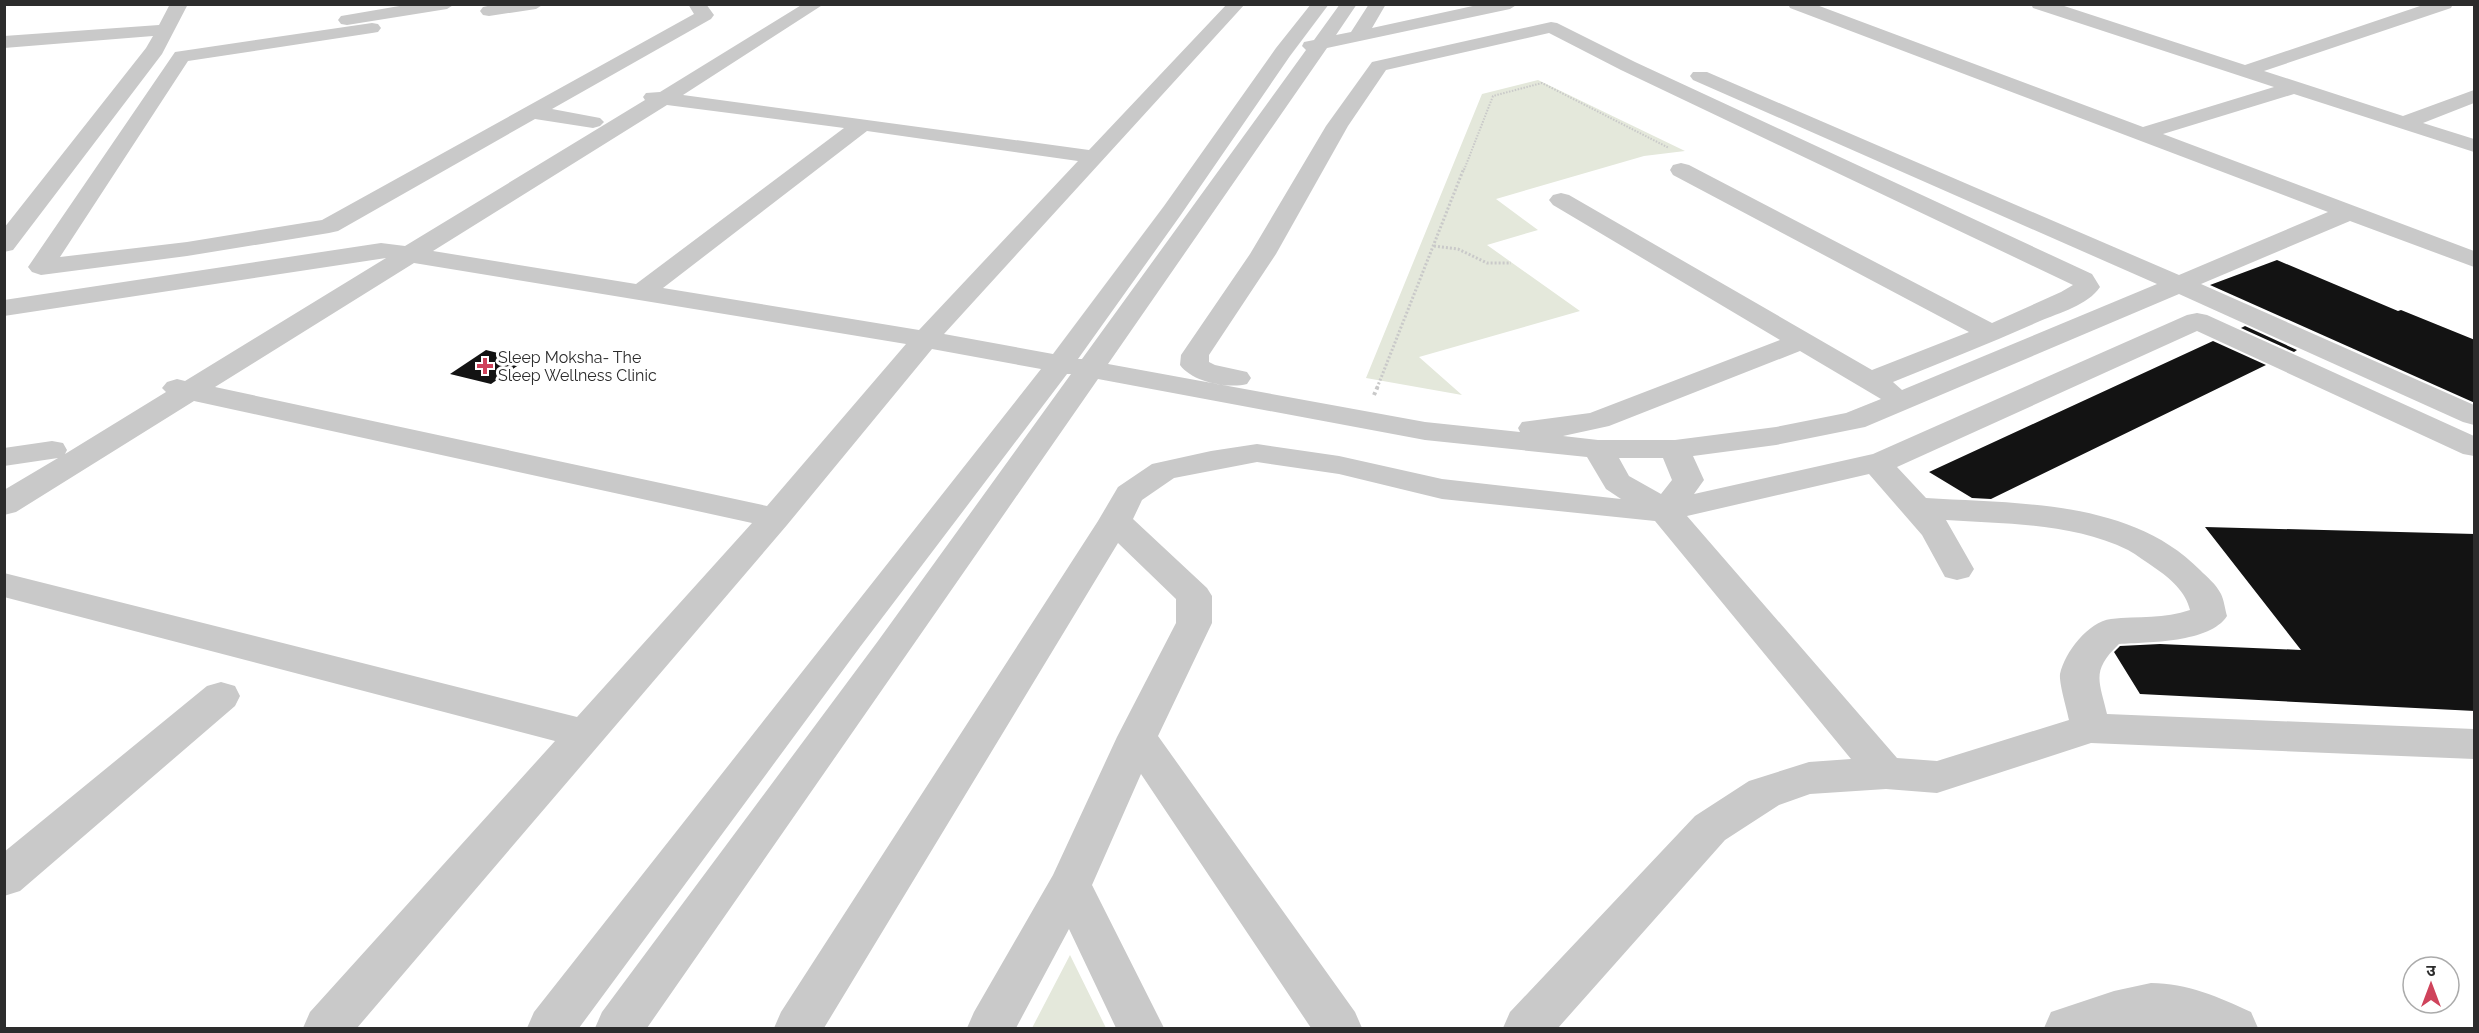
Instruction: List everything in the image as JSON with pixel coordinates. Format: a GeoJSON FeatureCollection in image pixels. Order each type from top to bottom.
{"type":"FeatureCollection","features":[{"type":"Feature","properties":{"kind":"street"},"geometry":{"type":"LineString","coordinates":[[4,245],[155,50],[179,4]]}},
{"type":"Feature","properties":{"kind":"street"},"geometry":{"type":"LineString","coordinates":[[155,50],[447,4]]}},
{"type":"Feature","properties":{"kind":"street"},"geometry":{"type":"LineString","coordinates":[[489,12],[536,4]]}},
{"type":"Feature","properties":{"kind":"street"},"geometry":{"type":"LineString","coordinates":[[372,28],[182,56],[41,267],[187,249],[329,226],[705,15],[696,4]]}},
{"type":"Feature","properties":{"kind":"street"},"geometry":{"type":"LineString","coordinates":[[4,505],[175,387],[381,250],[786,4]]}},
{"type":"Feature","properties":{"kind":"street"},"geometry":{"type":"LineString","coordinates":[[4,479],[52,450],[175,387],[409,255],[816,4]]}},
{"type":"Feature","properties":{"kind":"street"},"geometry":{"type":"LineString","coordinates":[[327,1029],[775,518],[925,339],[1237,4]]}},
{"type":"Feature","properties":{"kind":"street"},"geometry":{"type":"LineString","coordinates":[[551,1029],[847,638],[1076,367],[1172,211],[1283,52],[1321,4]]}},
{"type":"Feature","properties":{"kind":"street"},"geometry":{"type":"LineString","coordinates":[[619,1029],[1076,367],[1323,44],[1349,4]]}},
{"type":"Feature","properties":{"kind":"street"},"geometry":{"type":"LineString","coordinates":[[1358,36],[1378,4]]}},
{"type":"Feature","properties":{"kind":"street"},"geometry":{"type":"LineString","coordinates":[[1283,52],[1510,4]]}},
{"type":"Feature","properties":{"kind":"street"},"geometry":{"type":"LineString","coordinates":[[1546,4],[1659,58],[2181,285],[2475,416]]}},
{"type":"Feature","properties":{"kind":"street"},"geometry":{"type":"LineString","coordinates":[[1796,4],[2475,259]]}},
{"type":"Feature","properties":{"kind":"street"},"geometry":{"type":"LineString","coordinates":[[2039,4],[2475,146]]}},
{"type":"Feature","properties":{"kind":"street"},"geometry":{"type":"LineString","coordinates":[[2059,11],[2085,4]]}},
{"type":"Feature","properties":{"kind":"street"},"geometry":{"type":"LineString","coordinates":[[2245,70],[2445,4]]}},
{"type":"Feature","properties":{"kind":"street"},"geometry":{"type":"LineString","coordinates":[[1801,341],[1599,420],[1563,427],[1531,429],[1206,372],[1194,365],[1195,355],[1263,254],[1337,126],[1375,71],[1388,62],[1551,27],[1628,66],[2083,279],[2087,287],[2070,298],[1991,333],[1870,381]]}},
{"type":"Feature","properties":{"kind":"street"},"geometry":{"type":"LineString","coordinates":[[4,42],[165,30]]}},
{"type":"Feature","properties":{"kind":"street"},"geometry":{"type":"LineString","coordinates":[[668,36],[703,39]]}},
{"type":"Feature","properties":{"kind":"street"},"geometry":{"type":"LineString","coordinates":[[1628,66],[1659,58]]}},
{"type":"Feature","properties":{"kind":"street"},"geometry":{"type":"LineString","coordinates":[[2142,134],[2295,87]]}},
{"type":"Feature","properties":{"kind":"street"},"geometry":{"type":"LineString","coordinates":[[637,95],[1095,157]]}},
{"type":"Feature","properties":{"kind":"street"},"geometry":{"type":"LineString","coordinates":[[2403,123],[2475,96]]}},
{"type":"Feature","properties":{"kind":"street"},"geometry":{"type":"LineString","coordinates":[[532,112],[593,122]]}},
{"type":"Feature","properties":{"kind":"street"},"geometry":{"type":"LineString","coordinates":[[640,292],[863,124]]}},
{"type":"Feature","properties":{"kind":"street"},"geometry":{"type":"LineString","coordinates":[[1679,161],[1991,333]]}},
{"type":"Feature","properties":{"kind":"street"},"geometry":{"type":"LineString","coordinates":[[1561,200],[1903,401]]}},
{"type":"Feature","properties":{"kind":"street"},"geometry":{"type":"LineString","coordinates":[[4,308],[381,250],[925,339],[1425,431],[1598,449],[1675,448],[1776,436],[1854,421],[2350,212]]}},
{"type":"Feature","properties":{"kind":"street"},"geometry":{"type":"LineString","coordinates":[[176,282],[187,249]]}},
{"type":"Feature","properties":{"kind":"street"},"geometry":{"type":"LineString","coordinates":[[798,1029],[1129,494],[1163,471],[1257,453],[1339,465],[1443,489],[1623,509],[1665,511],[1876,464],[2198,321],[2475,447]]}},
{"type":"Feature","properties":{"kind":"street"},"geometry":{"type":"LineString","coordinates":[[175,387],[775,518]]}},
{"type":"Feature","properties":{"kind":"street"},"geometry":{"type":"LineString","coordinates":[[1665,511],[1688,480],[1675,448]]}},
{"type":"Feature","properties":{"kind":"street"},"geometry":{"type":"LineString","coordinates":[[1598,449],[1617,482],[1665,511],[1886,773]]}},
{"type":"Feature","properties":{"kind":"street"},"geometry":{"type":"LineString","coordinates":[[4,457],[52,450]]}},
{"type":"Feature","properties":{"kind":"street"},"geometry":{"type":"LineString","coordinates":[[1876,464],[1936,530],[1957,569]]}},
{"type":"Feature","properties":{"kind":"street"},"geometry":{"type":"LineString","coordinates":[[1915,508],[2038,516],[2093,525],[2141,543],[2177,567],[2204,595],[2209,616],[2180,627],[2109,632],[2090,650],[2079,675],[2090,728]]}},
{"type":"Feature","properties":{"kind":"street"},"geometry":{"type":"LineString","coordinates":[[991,1029],[1070,885],[1137,737],[1194,623],[1194,596],[1114,521]]}},
{"type":"Feature","properties":{"kind":"street"},"geometry":{"type":"LineString","coordinates":[[4,585],[586,734]]}},
{"type":"Feature","properties":{"kind":"street"},"geometry":{"type":"LineString","coordinates":[[4,878],[221,696]]}},
{"type":"Feature","properties":{"kind":"street"},"geometry":{"type":"LineString","coordinates":[[1527,1029],[1710,828],[1764,793],[1809,778],[1886,773],[1936,777],[2090,728],[2475,744]]}},
{"type":"Feature","properties":{"kind":"street"},"geometry":{"type":"LineString","coordinates":[[1137,737],[1338,1029]]}},
{"type":"Feature","properties":{"kind":"street"},"geometry":{"type":"LineString","coordinates":[[1070,885],[1140,1029]]}},
{"type":"Feature","properties":{"kind":"street"},"geometry":{"type":"LineString","coordinates":[[2068,1029],[2136,1005],[2154,1003],[2190,1009],[2234,1029]]}},
{"type":"Feature","properties":{"kind":"path"},"geometry":{"type":"LineString","coordinates":[[1371,401],[1493,96],[1542,83],[1679,161]]}},
{"type":"Feature","properties":{"kind":"path"},"geometry":{"type":"LineString","coordinates":[[1434,246],[1459,249],[1479,262],[1500,266],[1511,262]]}},
{"type":"Feature","properties":{"kind":"shaded area"},"geometry":{"type":"Polygon","coordinates":[[[1538,80],[1685,151],[1644,156],[1496,199],[1538,230],[1487,245],[1580,311],[1419,357],[1462,395],[1366,378],[1482,94],[1538,80]]]}},
{"type":"Feature","properties":{"kind":"shaded area"},"geometry":{"type":"Polygon","coordinates":[[[1070,955],[1106,1028],[1032,1028],[1070,955]]]}},
{"type":"Feature","properties":{"kind":"building"},"geometry":{"type":"Polygon","coordinates":[[[2277,260],[2398,311],[2401,310],[2475,340],[2475,403],[2210,285],[2277,260]]]}},
{"type":"Feature","properties":{"kind":"building"},"geometry":{"type":"Polygon","coordinates":[[[2245,326],[2297,350],[2294,352],[2241,328],[2245,326]]]}},
{"type":"Feature","properties":{"kind":"building"},"geometry":{"type":"Polygon","coordinates":[[[2213,341],[2266,365],[1991,499],[1972,498],[1929,472],[2213,341]]]}},
{"type":"Feature","properties":{"kind":"building"},"geometry":{"type":"Polygon","coordinates":[[[486,350],[526,360],[491,384],[450,374],[486,350]]]}},
{"type":"Feature","properties":{"kind":"building"},"geometry":{"type":"Polygon","coordinates":[[[2205,527],[2475,534],[2475,711],[2140,694],[2114,652],[2120,646],[2160,644],[2301,650],[2205,527]]]}},
{"type":"Feature","properties":{"kind":"place","name":"Sleep Moksha- The Sleep Wellness Clinic"},"geometry":{"type":"Point","coordinates":[485,366]}}]}
